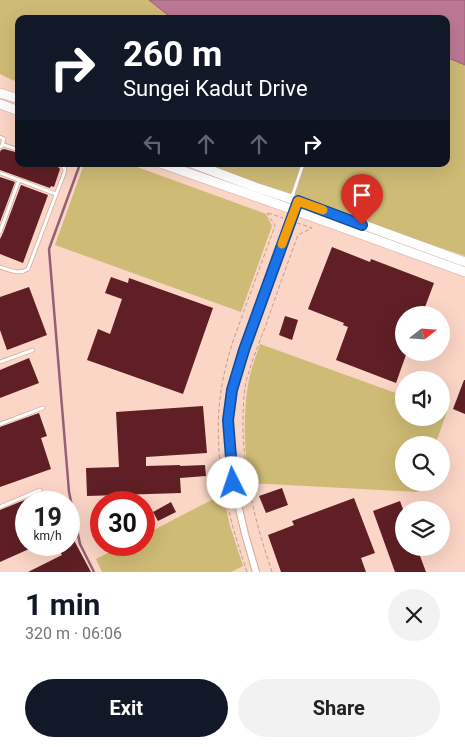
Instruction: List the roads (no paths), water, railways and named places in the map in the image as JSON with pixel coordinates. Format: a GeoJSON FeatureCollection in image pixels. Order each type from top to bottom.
{"type":"FeatureCollection","features":[{"type":"Feature","properties":{"kind":"main road"},"geometry":{"type":"LineString","coordinates":[[0,92],[15,98]]}},
{"type":"Feature","properties":{"kind":"main road"},"geometry":{"type":"LineString","coordinates":[[0,104],[15,110]]}},
{"type":"Feature","properties":{"kind":"main road"},"geometry":{"type":"LineString","coordinates":[[173,167],[294,203],[465,262]]}},
{"type":"Feature","properties":{"kind":"main road"},"geometry":{"type":"LineString","coordinates":[[202,167],[465,272]]}},
{"type":"Feature","properties":{"kind":"street"},"geometry":{"type":"LineString","coordinates":[[256,572],[233,483],[228,420],[232,390],[244,350],[294,203]]}},
{"type":"Feature","properties":{"kind":"lane"},"geometry":{"type":"LineString","coordinates":[[0,136],[4,140],[1,146],[15,149]]}},
{"type":"Feature","properties":{"kind":"lane"},"geometry":{"type":"LineString","coordinates":[[0,267],[19,273],[28,269],[65,170],[64,167]]}},
{"type":"Feature","properties":{"kind":"lane"},"geometry":{"type":"LineString","coordinates":[[294,203],[302,167]]}},
{"type":"Feature","properties":{"kind":"lane"},"geometry":{"type":"LineString","coordinates":[[0,173],[56,194]]}},
{"type":"Feature","properties":{"kind":"lane"},"geometry":{"type":"LineString","coordinates":[[0,232],[19,180]]}},
{"type":"Feature","properties":{"kind":"lane"},"geometry":{"type":"LineString","coordinates":[[0,362],[32,350]]}},
{"type":"Feature","properties":{"kind":"lane"},"geometry":{"type":"LineString","coordinates":[[0,424],[43,408]]}},
{"type":"Feature","properties":{"kind":"lane"},"geometry":{"type":"LineString","coordinates":[[0,507],[40,490]]}},
{"type":"Feature","properties":{"kind":"waterway"},"geometry":{"type":"LineString","coordinates":[[79,167],[49,249],[69,492],[80,544],[94,572]]}}]}
